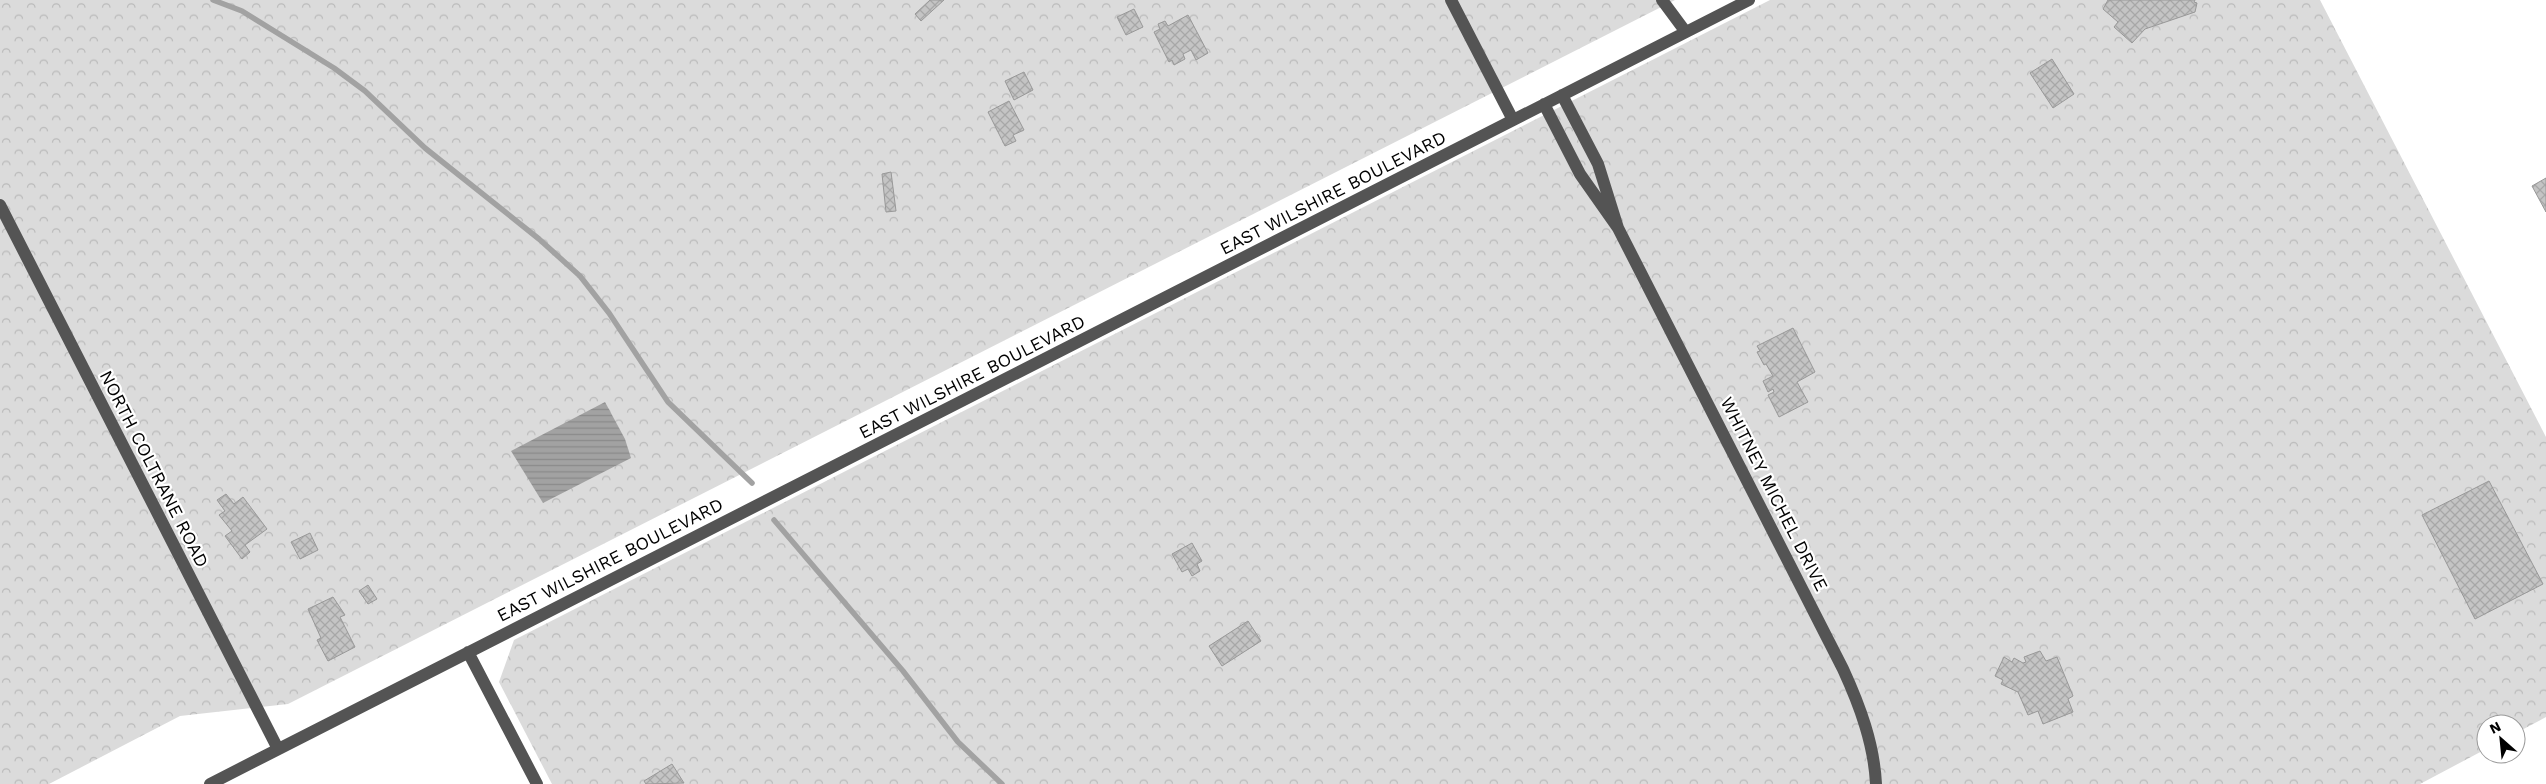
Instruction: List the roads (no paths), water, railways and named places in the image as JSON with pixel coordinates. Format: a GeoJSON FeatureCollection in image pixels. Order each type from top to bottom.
{"type":"FeatureCollection","features":[{"type":"Feature","properties":{"kind":"street"},"geometry":{"type":"LineString","coordinates":[[1451,0],[1513,120]]}},
{"type":"Feature","properties":{"kind":"street"},"geometry":{"type":"LineString","coordinates":[[1662,0],[1685,32]]}},
{"type":"Feature","properties":{"kind":"street","name":"EAST WILSHIRE BOULEVARD"},"geometry":{"type":"LineString","coordinates":[[210,784],[1748,0]]}},
{"type":"Feature","properties":{"kind":"street","name":"WHITNEY MICHEL DRIVE"},"geometry":{"type":"LineString","coordinates":[[1562,95],[1598,164],[1618,228]]}},
{"type":"Feature","properties":{"kind":"street","name":"WHITNEY MICHEL DRIVE"},"geometry":{"type":"LineString","coordinates":[[1544,104],[1580,174],[1618,228],[1843,669],[1858,702],[1868,733],[1876,784]]}},
{"type":"Feature","properties":{"kind":"street","name":"NORTH COLTRANE ROAD"},"geometry":{"type":"LineString","coordinates":[[0,205],[278,749]]}},
{"type":"Feature","properties":{"kind":"street"},"geometry":{"type":"LineString","coordinates":[[468,652],[537,784]]}},
{"type":"Feature","properties":{"kind":"waterway"},"geometry":{"type":"LineString","coordinates":[[213,0],[242,11],[334,68],[365,91],[425,148],[539,239],[580,276],[609,313],[668,402],[752,483]]}},
{"type":"Feature","properties":{"kind":"waterway"},"geometry":{"type":"LineString","coordinates":[[774,520],[903,671],[958,742],[1002,784]]}}]}
